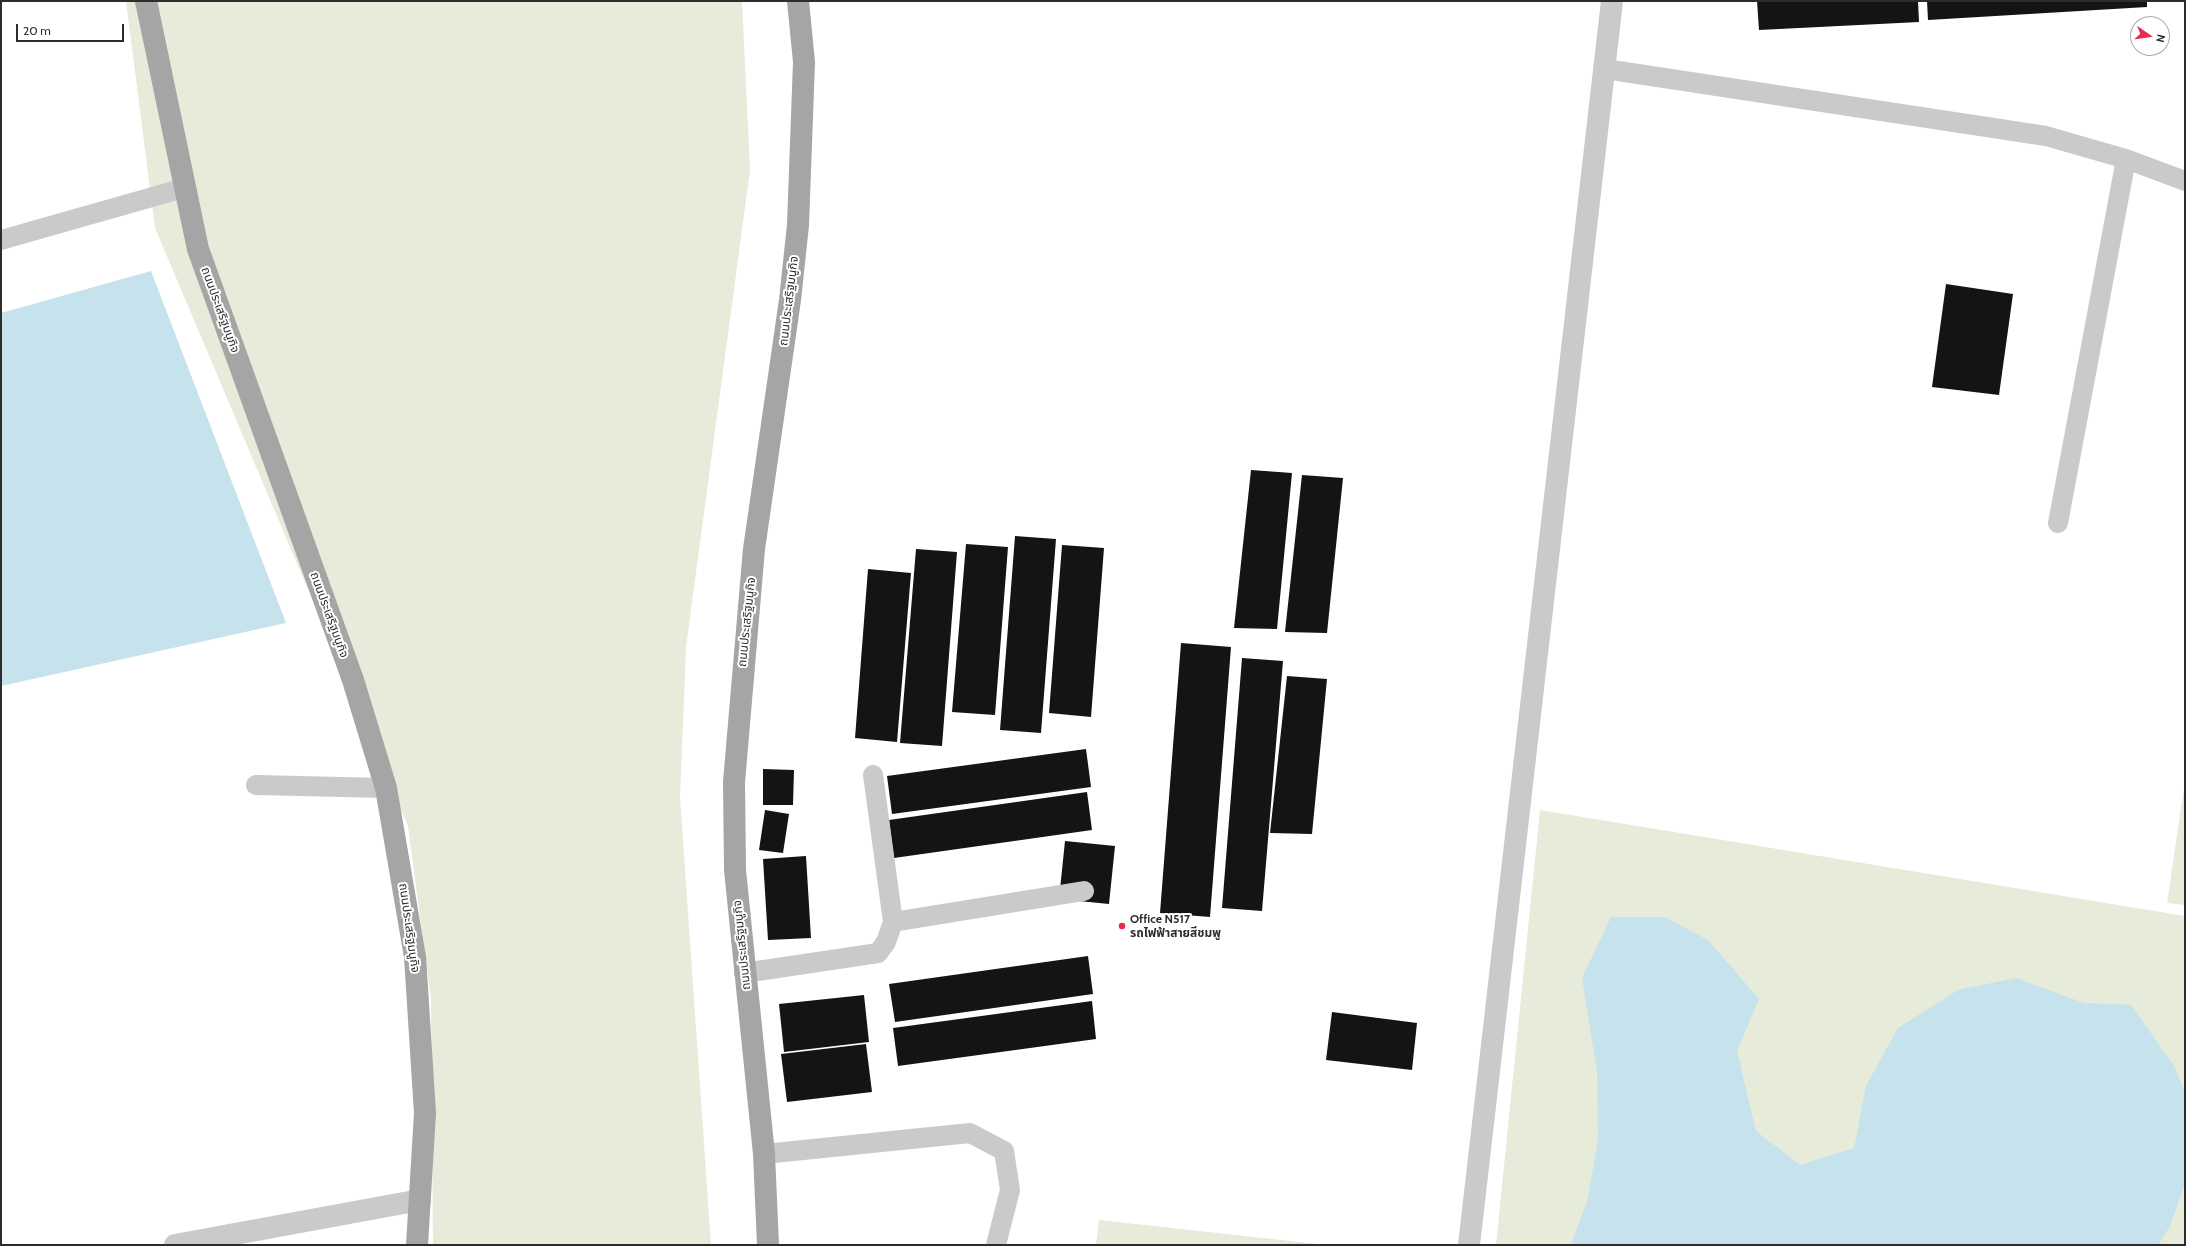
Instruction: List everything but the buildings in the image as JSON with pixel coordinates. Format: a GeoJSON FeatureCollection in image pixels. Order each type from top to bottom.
{"type":"FeatureCollection","features":[{"type":"Feature","properties":{"kind":"main road","name":"ถนนประเสริฐมนูกิจ"},"geometry":{"type":"LineString","coordinates":[[146,1],[198,249],[353,680],[386,788],[415,957],[425,1113],[417,1245]]}},
{"type":"Feature","properties":{"kind":"main road","name":"ถนนประเสริฐมนูกิจ"},"geometry":{"type":"LineString","coordinates":[[768,1245],[764,1154],[754,1046],[744,973],[735,870],[734,782],[754,549],[790,300],[798,224],[804,62],[798,1]]}},
{"type":"Feature","properties":{"kind":"street"},"geometry":{"type":"LineString","coordinates":[[1469,1245],[1612,1]]}},
{"type":"Feature","properties":{"kind":"street"},"geometry":{"type":"LineString","coordinates":[[174,1245],[420,1200]]}},
{"type":"Feature","properties":{"kind":"lane"},"geometry":{"type":"LineString","coordinates":[[1605,69],[2046,136],[2126,159],[2185,181]]}},
{"type":"Feature","properties":{"kind":"lane"},"geometry":{"type":"LineString","coordinates":[[2058,523],[2126,159]]}},
{"type":"Feature","properties":{"kind":"lane"},"geometry":{"type":"LineString","coordinates":[[1,240],[184,188]]}},
{"type":"Feature","properties":{"kind":"lane"},"geometry":{"type":"LineString","coordinates":[[744,973],[878,953],[886,942],[892,922],[873,774]]}},
{"type":"Feature","properties":{"kind":"lane"},"geometry":{"type":"LineString","coordinates":[[256,784],[386,788]]}},
{"type":"Feature","properties":{"kind":"lane"},"geometry":{"type":"LineString","coordinates":[[892,922],[1084,891]]}},
{"type":"Feature","properties":{"kind":"lane"},"geometry":{"type":"LineString","coordinates":[[764,1154],[970,1133],[1004,1151],[1010,1190],[996,1245]]}},
{"type":"Feature","properties":{"kind":"green space"},"geometry":{"type":"Polygon","coordinates":[[[126,1],[742,1],[750,170],[686,647],[680,797],[711,1245],[433,1245],[431,999],[408,826],[155,228],[126,1]]]}},
{"type":"Feature","properties":{"kind":"green space"},"geometry":{"type":"Polygon","coordinates":[[[2185,781],[2185,905],[2167,903],[2185,781]]]}},
{"type":"Feature","properties":{"kind":"green space"},"geometry":{"type":"Polygon","coordinates":[[[1540,810],[2185,916],[2185,1245],[1496,1245],[1540,810]]]}},
{"type":"Feature","properties":{"kind":"green space"},"geometry":{"type":"Polygon","coordinates":[[[1099,1220],[1327,1245],[1096,1245],[1099,1220]]]}},
{"type":"Feature","properties":{"kind":"water"},"geometry":{"type":"Polygon","coordinates":[[[151,271],[286,623],[1,686],[1,313],[151,271]]]}},
{"type":"Feature","properties":{"kind":"water"},"geometry":{"type":"Polygon","coordinates":[[[1611,917],[1665,917],[1708,940],[1759,999],[1737,1051],[1756,1131],[1800,1165],[1854,1148],[1866,1086],[1898,1028],[1958,990],[2016,978],[2084,1003],[2131,1005],[2174,1066],[2185,1093],[2185,1183],[2170,1226],[2158,1245],[1571,1245],[1588,1198],[1598,1140],[1597,1072],[1582,978],[1611,917]]]}},
{"type":"Feature","properties":{"kind":"place","name":"Office N517 รถไฟฟ้าสายสีชมพู"},"geometry":{"type":"Point","coordinates":[1122,926]}}]}
